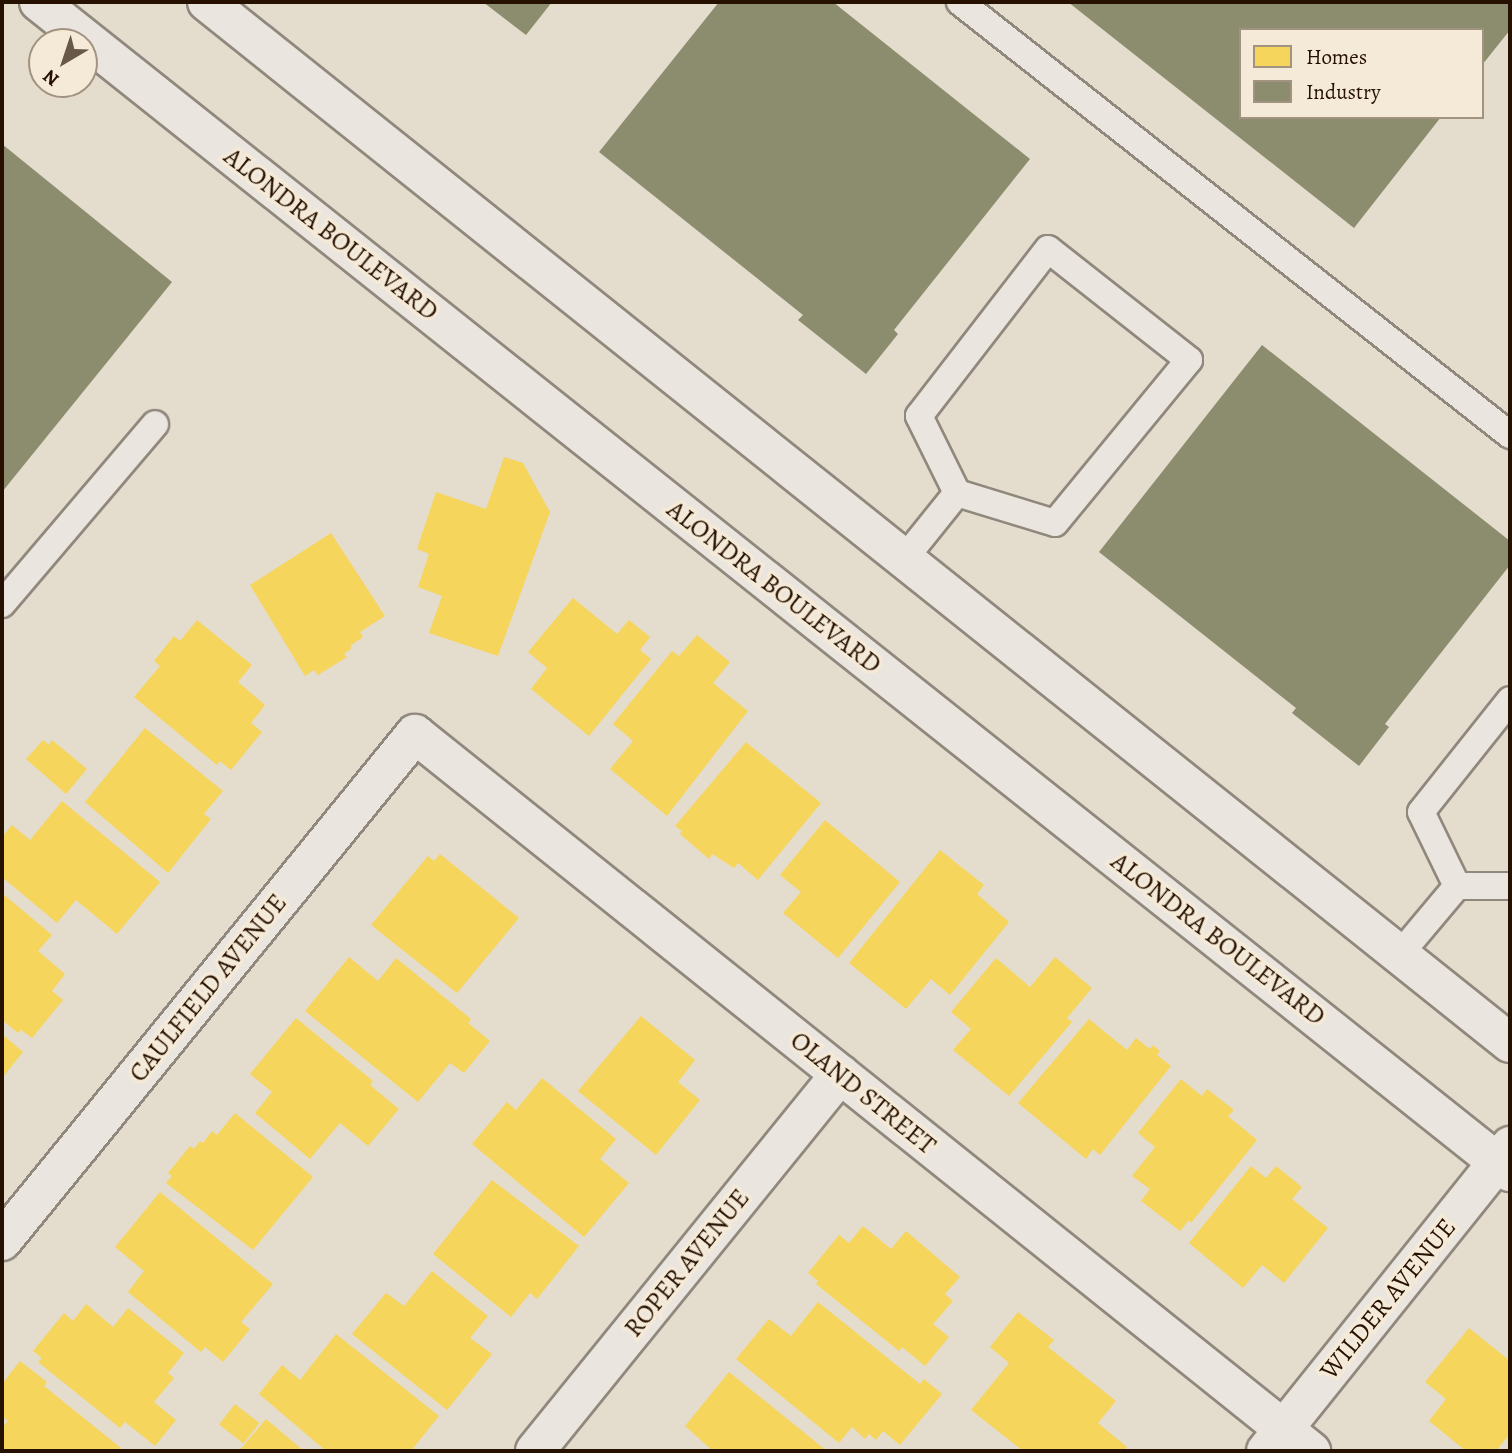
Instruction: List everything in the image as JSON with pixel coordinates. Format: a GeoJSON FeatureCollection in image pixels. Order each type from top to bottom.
{"type":"FeatureCollection","features":[{"type":"Feature","properties":{"kind":"main road","name":"ALONDRA BOULEVARD"},"geometry":{"type":"LineString","coordinates":[[39,2],[1506,1160]]}},
{"type":"Feature","properties":{"kind":"main road"},"geometry":{"type":"LineString","coordinates":[[207,2],[1510,1043]]}},
{"type":"Feature","properties":{"kind":"main road","name":"OLAND STREET"},"geometry":{"type":"LineString","coordinates":[[415,734],[840,1074],[1287,1444]]}},
{"type":"Feature","properties":{"kind":"main road","name":"CAULFIELD AVENUE"},"geometry":{"type":"LineString","coordinates":[[2,1241],[415,734]]}},
{"type":"Feature","properties":{"kind":"main road","name":"ROPER AVENUE"},"geometry":{"type":"LineString","coordinates":[[535,1451],[840,1074]]}},
{"type":"Feature","properties":{"kind":"main road","name":"WILDER AVENUE"},"geometry":{"type":"LineString","coordinates":[[1287,1444],[1506,1160]]}},
{"type":"Feature","properties":{"kind":"lane"},"geometry":{"type":"LineString","coordinates":[[960,2],[1510,435]]}},
{"type":"Feature","properties":{"kind":"lane"},"geometry":{"type":"LineString","coordinates":[[1048,249],[1189,360],[1055,523],[957,493],[919,416],[1048,249]]}},
{"type":"Feature","properties":{"kind":"lane"},"geometry":{"type":"LineString","coordinates":[[2,604],[155,424]]}},
{"type":"Feature","properties":{"kind":"lane"},"geometry":{"type":"LineString","coordinates":[[904,559],[957,493]]}},
{"type":"Feature","properties":{"kind":"lane"},"geometry":{"type":"LineString","coordinates":[[1457,886],[1421,812],[1510,701]]}},
{"type":"Feature","properties":{"kind":"lane"},"geometry":{"type":"LineString","coordinates":[[1400,954],[1457,886]]}},
{"type":"Feature","properties":{"kind":"lane"},"geometry":{"type":"LineString","coordinates":[[1457,886],[1510,886]]}},
{"type":"Feature","properties":{"kind":"building: Homes"},"geometry":{"type":"Polygon","coordinates":[[[504,457],[523,463],[550,512],[498,656],[429,633],[442,596],[418,587],[429,554],[417,549],[436,492],[486,509],[504,457]]]}},
{"type":"Feature","properties":{"kind":"building: Homes"},"geometry":{"type":"Polygon","coordinates":[[[331,533],[385,616],[360,632],[363,637],[350,646],[352,648],[344,654],[347,657],[318,675],[314,670],[305,676],[250,585],[331,533]]]}},
{"type":"Feature","properties":{"kind":"building: Homes"},"geometry":{"type":"Polygon","coordinates":[[[573,598],[617,634],[629,620],[650,637],[640,650],[651,659],[589,736],[531,689],[547,668],[528,652],[573,598]]]}},
{"type":"Feature","properties":{"kind":"building: Homes"},"geometry":{"type":"Polygon","coordinates":[[[197,620],[252,665],[238,682],[265,705],[251,723],[262,732],[231,770],[220,761],[217,765],[134,697],[160,666],[154,661],[174,636],[180,641],[197,620]]]}},
{"type":"Feature","properties":{"kind":"building: Homes"},"geometry":{"type":"Polygon","coordinates":[[[697,635],[730,662],[713,683],[748,711],[667,816],[610,769],[633,741],[613,724],[672,651],[679,656],[697,635]]]}},
{"type":"Feature","properties":{"kind":"building: Homes"},"geometry":{"type":"Polygon","coordinates":[[[145,728],[223,791],[204,814],[211,819],[168,873],[85,802],[145,728]]]}},
{"type":"Feature","properties":{"kind":"building: Homes"},"geometry":{"type":"Polygon","coordinates":[[[43,740],[49,745],[52,740],[87,769],[66,794],[26,759],[43,740]]]}},
{"type":"Feature","properties":{"kind":"building: Homes"},"geometry":{"type":"Polygon","coordinates":[[[746,742],[821,803],[758,880],[738,863],[734,868],[712,854],[709,859],[680,834],[682,831],[675,826],[746,742]]]}},
{"type":"Feature","properties":{"kind":"building: Homes"},"geometry":{"type":"Polygon","coordinates":[[[62,801],[160,882],[117,934],[76,900],[57,923],[2,877],[2,837],[12,825],[30,840],[62,801]]]}},
{"type":"Feature","properties":{"kind":"building: Homes"},"geometry":{"type":"Polygon","coordinates":[[[825,820],[900,882],[838,958],[783,913],[801,892],[780,875],[825,820]]]}},
{"type":"Feature","properties":{"kind":"building: Homes"},"geometry":{"type":"Polygon","coordinates":[[[940,850],[984,885],[977,894],[1009,922],[950,995],[931,979],[906,1009],[849,963],[940,850]]]}},
{"type":"Feature","properties":{"kind":"building: Homes"},"geometry":{"type":"Polygon","coordinates":[[[440,854],[519,918],[457,993],[371,925],[428,856],[434,861],[440,854]]]}},
{"type":"Feature","properties":{"kind":"building: Homes"},"geometry":{"type":"Polygon","coordinates":[[[2,893],[52,935],[38,951],[65,974],[52,991],[63,1000],[32,1038],[21,1030],[18,1033],[2,1020],[2,893]]]}},
{"type":"Feature","properties":{"kind":"building: Homes"},"geometry":{"type":"Polygon","coordinates":[[[349,957],[378,981],[396,958],[471,1019],[468,1023],[490,1041],[464,1073],[450,1063],[418,1102],[305,1011],[349,957]]]}},
{"type":"Feature","properties":{"kind":"building: Homes"},"geometry":{"type":"Polygon","coordinates":[[[1055,957],[1092,988],[1067,1018],[1072,1022],[1009,1096],[953,1050],[971,1029],[951,1012],[996,958],[1030,987],[1055,957]]]}},
{"type":"Feature","properties":{"kind":"building: Homes"},"geometry":{"type":"Polygon","coordinates":[[[641,1016],[695,1060],[678,1082],[700,1100],[656,1155],[578,1091],[641,1016]]]}},
{"type":"Feature","properties":{"kind":"building: Homes"},"geometry":{"type":"Polygon","coordinates":[[[296,1018],[373,1081],[370,1085],[399,1109],[368,1146],[340,1123],[310,1159],[255,1113],[272,1092],[250,1074],[296,1018]]]}},
{"type":"Feature","properties":{"kind":"building: Homes"},"geometry":{"type":"Polygon","coordinates":[[[1089,1019],[1127,1050],[1136,1038],[1150,1049],[1153,1045],[1160,1051],[1157,1055],[1171,1066],[1100,1155],[1093,1149],[1086,1159],[1018,1103],[1089,1019]]]}},
{"type":"Feature","properties":{"kind":"building: Homes"},"geometry":{"type":"Polygon","coordinates":[[[2,1034],[23,1052],[2,1078],[2,1034]]]}},
{"type":"Feature","properties":{"kind":"building: Homes"},"geometry":{"type":"Polygon","coordinates":[[[542,1078],[616,1139],[600,1159],[629,1183],[584,1237],[472,1144],[507,1102],[516,1110],[542,1078]]]}},
{"type":"Feature","properties":{"kind":"building: Homes"},"geometry":{"type":"Polygon","coordinates":[[[1181,1079],[1202,1096],[1207,1089],[1234,1110],[1228,1116],[1257,1140],[1191,1223],[1189,1220],[1180,1231],[1141,1201],[1150,1189],[1132,1176],[1155,1147],[1138,1133],[1181,1079]]]}},
{"type":"Feature","properties":{"kind":"building: Homes"},"geometry":{"type":"Polygon","coordinates":[[[235,1113],[313,1177],[253,1250],[166,1183],[172,1176],[168,1173],[190,1146],[194,1149],[200,1141],[203,1143],[212,1131],[217,1135],[235,1113]]]}},
{"type":"Feature","properties":{"kind":"building: Homes"},"geometry":{"type":"Polygon","coordinates":[[[1251,1166],[1266,1178],[1276,1166],[1302,1187],[1292,1199],[1328,1228],[1284,1283],[1262,1265],[1243,1288],[1189,1243],[1251,1166]]]}},
{"type":"Feature","properties":{"kind":"building: Homes"},"geometry":{"type":"Polygon","coordinates":[[[492,1180],[579,1246],[537,1299],[530,1293],[511,1317],[433,1254],[492,1180]]]}},
{"type":"Feature","properties":{"kind":"building: Homes"},"geometry":{"type":"Polygon","coordinates":[[[160,1192],[273,1284],[241,1322],[250,1329],[223,1362],[205,1347],[201,1352],[128,1292],[144,1271],[115,1247],[160,1192]]]}},
{"type":"Feature","properties":{"kind":"building: Homes"},"geometry":{"type":"Polygon","coordinates":[[[863,1226],[891,1249],[906,1231],[960,1277],[945,1294],[953,1301],[933,1324],[949,1337],[925,1366],[902,1347],[899,1351],[816,1284],[818,1281],[808,1273],[839,1235],[849,1243],[863,1226]]]}},
{"type":"Feature","properties":{"kind":"building: Homes"},"geometry":{"type":"Polygon","coordinates":[[[432,1271],[488,1316],[470,1338],[492,1354],[447,1410],[352,1334],[386,1293],[404,1306],[432,1271]]]}},
{"type":"Feature","properties":{"kind":"building: Homes"},"geometry":{"type":"Polygon","coordinates":[[[818,1302],[920,1384],[924,1379],[942,1394],[900,1445],[883,1431],[876,1440],[869,1434],[865,1439],[852,1427],[839,1443],[736,1359],[769,1319],[791,1336],[818,1302]]]}},
{"type":"Feature","properties":{"kind":"building: Homes"},"geometry":{"type":"Polygon","coordinates":[[[86,1304],[113,1327],[128,1308],[184,1353],[168,1373],[174,1378],[154,1402],[176,1420],[155,1446],[125,1422],[120,1428],[38,1362],[42,1358],[33,1351],[64,1313],[73,1321],[86,1304]]]}},
{"type":"Feature","properties":{"kind":"building: Homes"},"geometry":{"type":"Polygon","coordinates":[[[1018,1312],[1054,1340],[1048,1347],[1116,1401],[1098,1423],[1127,1447],[1124,1451],[1023,1451],[971,1410],[1009,1363],[990,1347],[1018,1312]]]}},
{"type":"Feature","properties":{"kind":"building: Homes"},"geometry":{"type":"Polygon","coordinates":[[[1469,1328],[1510,1361],[1510,1434],[1496,1451],[1466,1451],[1429,1421],[1446,1399],[1425,1382],[1469,1328]]]}},
{"type":"Feature","properties":{"kind":"building: Homes"},"geometry":{"type":"Polygon","coordinates":[[[336,1334],[439,1416],[411,1451],[326,1451],[259,1394],[282,1365],[300,1380],[336,1334]]]}},
{"type":"Feature","properties":{"kind":"building: Homes"},"geometry":{"type":"Polygon","coordinates":[[[20,1361],[47,1382],[44,1386],[121,1448],[118,1451],[2,1451],[2,1428],[8,1421],[2,1416],[2,1384],[20,1361]]]}},
{"type":"Feature","properties":{"kind":"building: Homes"},"geometry":{"type":"Polygon","coordinates":[[[729,1372],[827,1451],[713,1451],[685,1426],[729,1372]]]}},
{"type":"Feature","properties":{"kind":"building: Homes"},"geometry":{"type":"Polygon","coordinates":[[[235,1404],[259,1423],[243,1444],[219,1424],[235,1404]]]}},
{"type":"Feature","properties":{"kind":"building: Homes"},"geometry":{"type":"Polygon","coordinates":[[[266,1419],[304,1451],[239,1451],[266,1419]]]}},
{"type":"Feature","properties":{"kind":"building: Industry"},"geometry":{"type":"Polygon","coordinates":[[[483,2],[552,2],[526,35],[483,2]]]}},
{"type":"Feature","properties":{"kind":"building: Industry"},"geometry":{"type":"Polygon","coordinates":[[[719,2],[833,2],[1030,159],[894,330],[898,334],[866,374],[798,320],[803,315],[599,152],[719,2]]]}},
{"type":"Feature","properties":{"kind":"building: Industry"},"geometry":{"type":"Polygon","coordinates":[[[1068,2],[1510,2],[1510,30],[1484,62],[1484,28],[1239,28],[1239,119],[1439,119],[1354,228],[1068,2]]]}},
{"type":"Feature","properties":{"kind":"building: Industry"},"geometry":{"type":"Polygon","coordinates":[[[2,144],[172,282],[2,492],[2,144]]]}},
{"type":"Feature","properties":{"kind":"building: Industry"},"geometry":{"type":"Polygon","coordinates":[[[1262,345],[1510,541],[1510,565],[1385,724],[1389,727],[1359,766],[1292,713],[1296,708],[1099,552],[1262,345]]]}}]}
